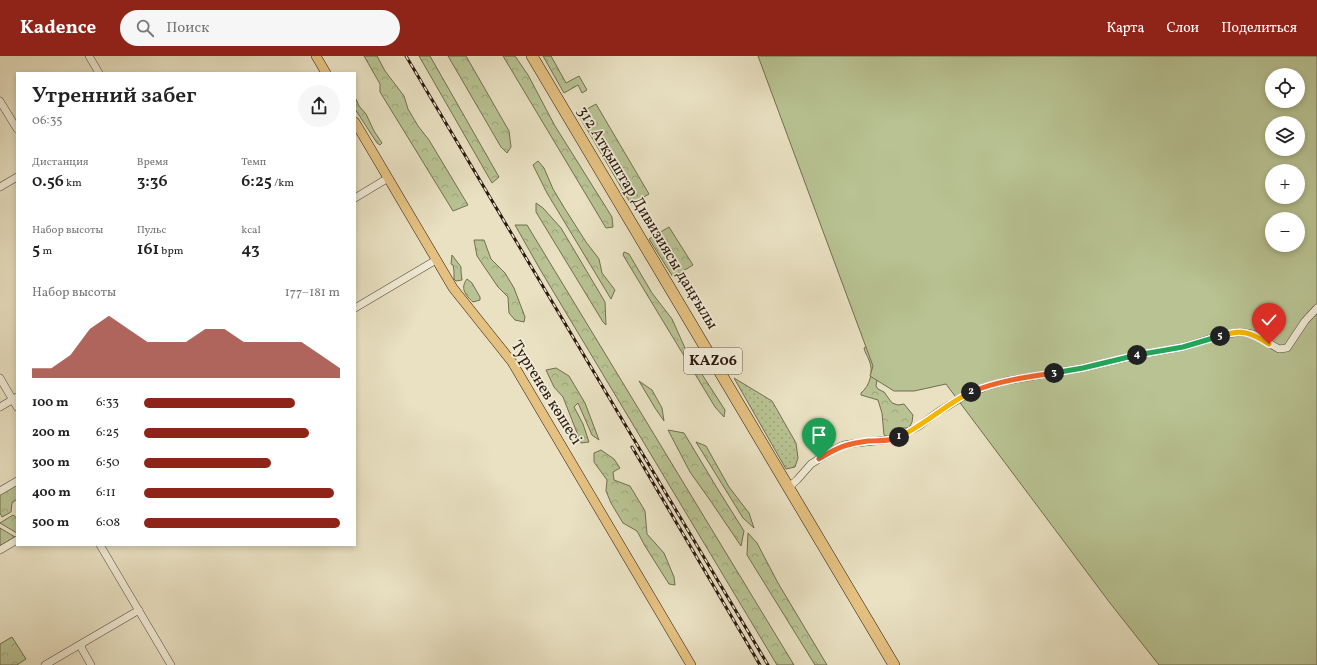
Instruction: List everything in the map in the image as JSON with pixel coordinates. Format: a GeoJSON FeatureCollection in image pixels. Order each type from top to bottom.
{"type":"FeatureCollection","features":[{"type":"Feature","properties":{"kind":"highway","name":"312 Атқыштар Дивизиясы даңғылы"},"geometry":{"type":"LineString","coordinates":[[532,56],[894,665]]}},
{"type":"Feature","properties":{"kind":"main road"},"geometry":{"type":"LineString","coordinates":[[316,56],[325,72]]}},
{"type":"Feature","properties":{"kind":"main road","name":"Тургенев көшесі"},"geometry":{"type":"LineString","coordinates":[[356,124],[453,288],[512,362],[691,665]]}},
{"type":"Feature","properties":{"kind":"street"},"geometry":{"type":"LineString","coordinates":[[89,56],[98,72]]}},
{"type":"Feature","properties":{"kind":"street"},"geometry":{"type":"LineString","coordinates":[[0,101],[16,127]]}},
{"type":"Feature","properties":{"kind":"street"},"geometry":{"type":"LineString","coordinates":[[0,187],[16,178]]}},
{"type":"Feature","properties":{"kind":"street"},"geometry":{"type":"LineString","coordinates":[[356,197],[388,178]]}},
{"type":"Feature","properties":{"kind":"street"},"geometry":{"type":"LineString","coordinates":[[356,306],[436,260]]}},
{"type":"Feature","properties":{"kind":"street"},"geometry":{"type":"LineString","coordinates":[[789,487],[798,480],[811,464],[835,449],[843,445],[895,440],[964,396],[985,387],[1033,376],[1083,368],[1138,355],[1183,347],[1222,335],[1240,332],[1254,334],[1274,347],[1283,349],[1287,348],[1305,321],[1317,308]]}},
{"type":"Feature","properties":{"kind":"street"},"geometry":{"type":"LineString","coordinates":[[0,378],[15,398],[0,407]]}},
{"type":"Feature","properties":{"kind":"street"},"geometry":{"type":"LineString","coordinates":[[0,491],[16,481]]}},
{"type":"Feature","properties":{"kind":"street"},"geometry":{"type":"LineString","coordinates":[[0,550],[16,541]]}},
{"type":"Feature","properties":{"kind":"street"},"geometry":{"type":"LineString","coordinates":[[101,546],[171,665]]}},
{"type":"Feature","properties":{"kind":"street"},"geometry":{"type":"LineString","coordinates":[[45,665],[139,610]]}},
{"type":"Feature","properties":{"kind":"street"},"geometry":{"type":"LineString","coordinates":[[81,644],[82,649],[91,665]]}},
{"type":"Feature","properties":{"kind":"green space"},"geometry":{"type":"Polygon","coordinates":[[[364,56],[377,56],[385,71],[404,96],[408,109],[418,126],[429,140],[468,205],[453,211],[380,92],[380,84],[364,56]]]}},
{"type":"Feature","properties":{"kind":"green space"},"geometry":{"type":"Polygon","coordinates":[[[419,56],[430,56],[499,177],[492,183],[419,56]]]}},
{"type":"Feature","properties":{"kind":"green space"},"geometry":{"type":"Polygon","coordinates":[[[448,56],[466,56],[509,131],[511,147],[507,153],[501,147],[448,56]]]}},
{"type":"Feature","properties":{"kind":"green space"},"geometry":{"type":"Polygon","coordinates":[[[503,56],[515,56],[528,75],[555,126],[612,217],[613,227],[606,228],[503,56]]]}},
{"type":"Feature","properties":{"kind":"green space"},"geometry":{"type":"Polygon","coordinates":[[[543,56],[551,56],[566,83],[579,76],[587,90],[582,93],[578,85],[564,93],[543,56]]]}},
{"type":"Feature","properties":{"kind":"green space"},"geometry":{"type":"Polygon","coordinates":[[[758,56],[1317,56],[1317,665],[1159,665],[1110,603],[946,384],[914,391],[894,391],[870,376],[873,366],[758,56]]]}},
{"type":"Feature","properties":{"kind":"green space"},"geometry":{"type":"Polygon","coordinates":[[[356,99],[382,143],[380,145],[377,143],[356,111],[356,99]]]}},
{"type":"Feature","properties":{"kind":"green space"},"geometry":{"type":"Polygon","coordinates":[[[596,104],[649,194],[631,204],[578,114],[596,104]]]}},
{"type":"Feature","properties":{"kind":"green space"},"geometry":{"type":"Polygon","coordinates":[[[538,161],[544,168],[553,189],[565,209],[599,259],[602,273],[615,290],[611,299],[547,193],[533,165],[538,161]]]}},
{"type":"Feature","properties":{"kind":"green space"},"geometry":{"type":"Polygon","coordinates":[[[536,203],[543,208],[561,228],[605,302],[606,325],[536,212],[536,203]]]}},
{"type":"Feature","properties":{"kind":"green space"},"geometry":{"type":"Polygon","coordinates":[[[515,225],[527,225],[794,665],[777,665],[515,225]]]}},
{"type":"Feature","properties":{"kind":"green space"},"geometry":{"type":"Polygon","coordinates":[[[669,227],[693,265],[673,277],[649,239],[669,227]]]}},
{"type":"Feature","properties":{"kind":"green space"},"geometry":{"type":"Polygon","coordinates":[[[474,240],[484,240],[491,259],[505,273],[514,288],[525,317],[524,322],[515,320],[509,313],[508,297],[498,287],[477,256],[474,240]]]}},
{"type":"Feature","properties":{"kind":"green space"},"geometry":{"type":"Polygon","coordinates":[[[624,252],[629,254],[652,293],[672,319],[685,348],[725,410],[724,417],[715,407],[623,255],[624,252]]]}},
{"type":"Feature","properties":{"kind":"green space"},"geometry":{"type":"Polygon","coordinates":[[[452,255],[461,267],[462,280],[456,281],[454,279],[453,265],[451,264],[452,255]]]}},
{"type":"Feature","properties":{"kind":"green space"},"geometry":{"type":"Polygon","coordinates":[[[467,279],[472,283],[480,297],[480,300],[473,302],[464,291],[464,285],[467,279]]]}},
{"type":"Feature","properties":{"kind":"green space"},"geometry":{"type":"Polygon","coordinates":[[[868,346],[878,375],[876,386],[884,392],[892,403],[898,405],[904,404],[913,415],[909,428],[899,428],[888,437],[884,435],[882,413],[878,400],[861,395],[869,382],[871,373],[869,360],[864,348],[868,346]]]}},
{"type":"Feature","properties":{"kind":"green space"},"geometry":{"type":"Polygon","coordinates":[[[556,368],[569,376],[585,403],[599,440],[592,435],[578,403],[574,407],[583,424],[589,442],[581,443],[563,397],[554,387],[546,370],[556,368]]]}},
{"type":"Feature","properties":{"kind":"green space"},"geometry":{"type":"Polygon","coordinates":[[[734,378],[772,401],[796,443],[798,458],[795,467],[786,469],[734,378]]]}},
{"type":"Feature","properties":{"kind":"green space"},"geometry":{"type":"Polygon","coordinates":[[[639,381],[652,390],[662,408],[664,421],[655,408],[639,381]]]}},
{"type":"Feature","properties":{"kind":"green space"},"geometry":{"type":"Polygon","coordinates":[[[668,430],[684,433],[744,531],[741,546],[690,472],[668,430]]]}},
{"type":"Feature","properties":{"kind":"green space"},"geometry":{"type":"Polygon","coordinates":[[[696,442],[706,446],[729,487],[749,513],[754,528],[743,518],[696,442]]]}},
{"type":"Feature","properties":{"kind":"green space"},"geometry":{"type":"Polygon","coordinates":[[[601,450],[614,459],[620,468],[613,472],[614,480],[630,486],[645,511],[647,534],[664,553],[674,577],[675,585],[669,584],[637,531],[623,523],[611,503],[606,491],[607,480],[594,462],[594,453],[601,450]]]}},
{"type":"Feature","properties":{"kind":"green space"},"geometry":{"type":"Polygon","coordinates":[[[16,484],[16,500],[12,503],[11,512],[2,517],[0,513],[0,493],[16,484]]]}},
{"type":"Feature","properties":{"kind":"green space"},"geometry":{"type":"Polygon","coordinates":[[[13,515],[16,517],[16,532],[0,523],[13,515]]]}},
{"type":"Feature","properties":{"kind":"green space"},"geometry":{"type":"Polygon","coordinates":[[[0,528],[15,537],[0,546],[0,528]]]}},
{"type":"Feature","properties":{"kind":"green space"},"geometry":{"type":"Polygon","coordinates":[[[748,533],[757,543],[778,583],[827,665],[815,665],[747,555],[748,533]]]}},
{"type":"Feature","properties":{"kind":"green space"},"geometry":{"type":"Polygon","coordinates":[[[12,637],[26,659],[17,665],[0,665],[0,644],[12,637]]]}},
{"type":"Feature","properties":{"kind":"railway"},"geometry":{"type":"LineString","coordinates":[[406,56],[768,665]]}},
{"type":"Feature","properties":{"kind":"railway"},"geometry":{"type":"LineString","coordinates":[[632,447],[760,665]]}},
{"type":"Feature","properties":{"kind":"route"},"geometry":{"type":"LineString","coordinates":[[819,459],[843,445],[870,441],[895,440],[964,396],[985,387],[1006,381],[1083,368],[1138,355],[1183,347],[1222,335],[1240,332],[1254,334],[1269,344]]}}]}
